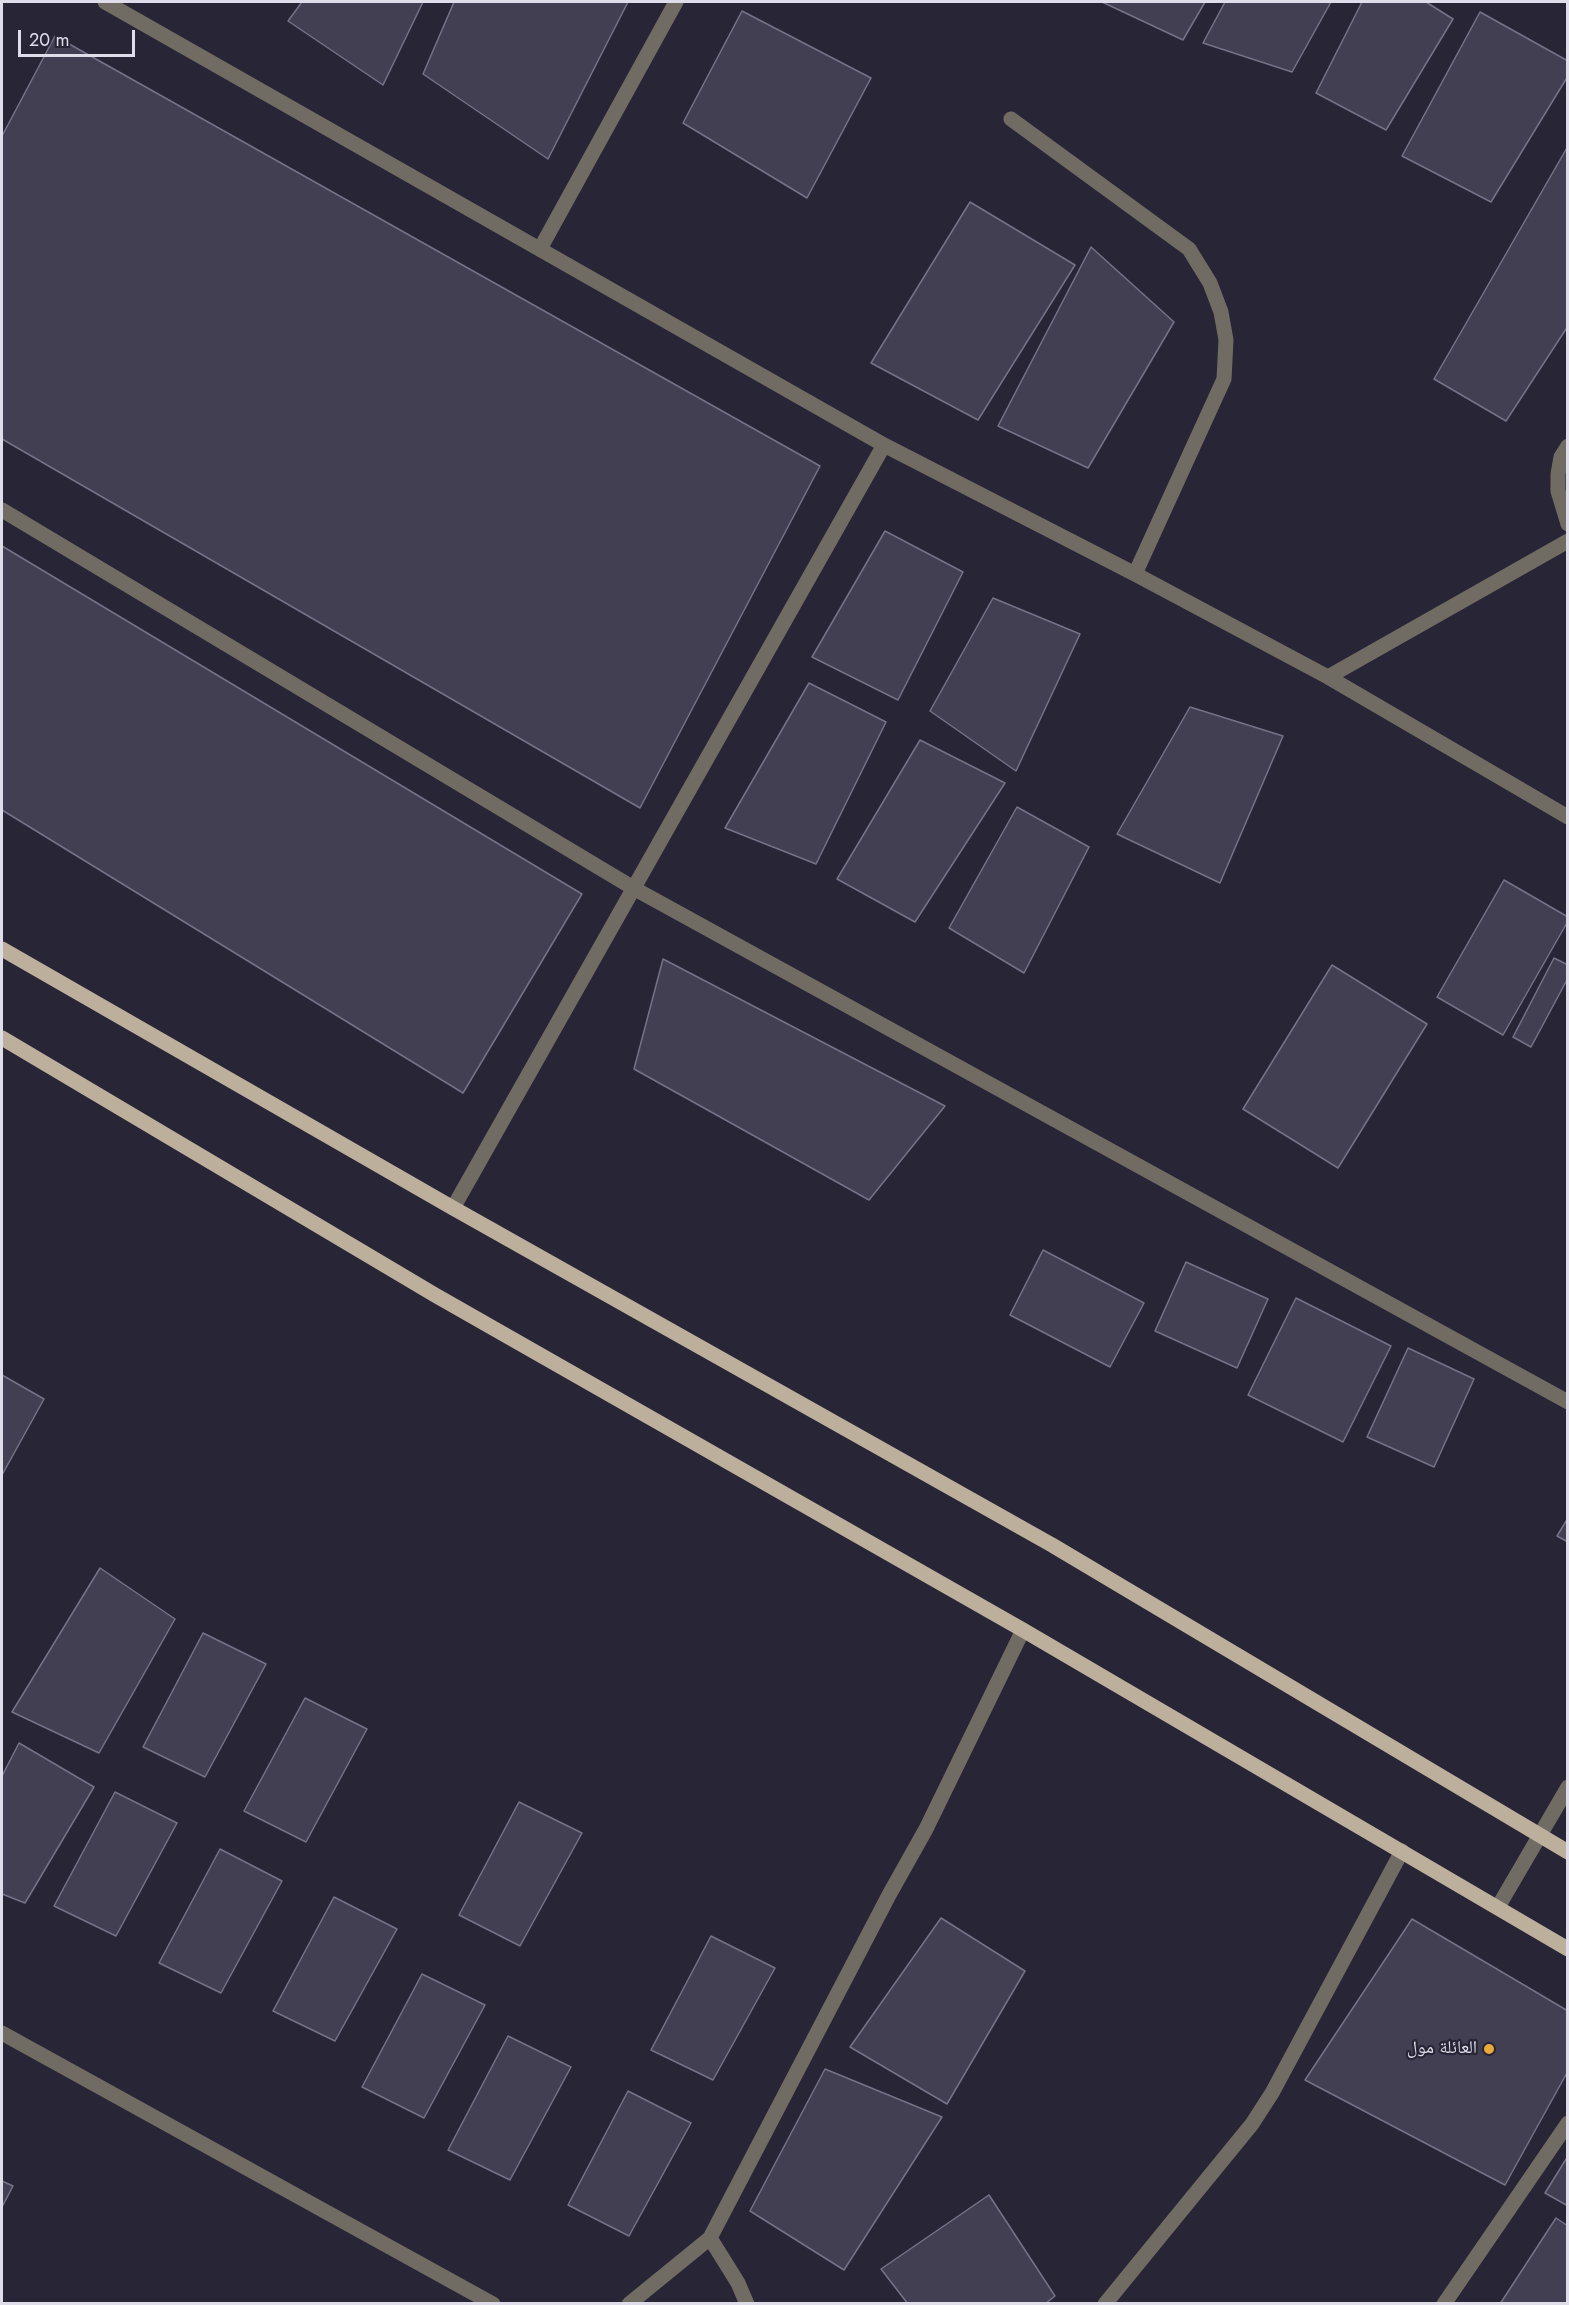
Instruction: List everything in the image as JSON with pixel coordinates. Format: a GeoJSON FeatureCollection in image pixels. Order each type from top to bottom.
{"type":"FeatureCollection","features":[{"type":"Feature","properties":{"kind":"main road"},"geometry":{"type":"LineString","coordinates":[[2,950],[453,1208],[1052,1545],[1568,1852]]}},
{"type":"Feature","properties":{"kind":"main road"},"geometry":{"type":"LineString","coordinates":[[2,1038],[435,1295],[1023,1629],[1568,1949]]}},
{"type":"Feature","properties":{"kind":"street"},"geometry":{"type":"LineString","coordinates":[[105,2],[884,445],[1135,574],[1328,677],[1568,817]]}},
{"type":"Feature","properties":{"kind":"street"},"geometry":{"type":"LineString","coordinates":[[540,249],[676,2]]}},
{"type":"Feature","properties":{"kind":"street"},"geometry":{"type":"LineString","coordinates":[[1011,119],[1189,249],[1210,283],[1221,312],[1226,340],[1224,379],[1135,574]]}},
{"type":"Feature","properties":{"kind":"street"},"geometry":{"type":"LineString","coordinates":[[453,1208],[884,445]]}},
{"type":"Feature","properties":{"kind":"street"},"geometry":{"type":"LineString","coordinates":[[1568,446],[1558,474],[1558,491],[1568,524]]}},
{"type":"Feature","properties":{"kind":"street"},"geometry":{"type":"LineString","coordinates":[[2,510],[635,889],[1568,1402]]}},
{"type":"Feature","properties":{"kind":"street"},"geometry":{"type":"LineString","coordinates":[[1328,677],[1568,541]]}},
{"type":"Feature","properties":{"kind":"street"},"geometry":{"type":"LineString","coordinates":[[629,2304],[710,2238],[889,1895],[926,1829],[1023,1629]]}},
{"type":"Feature","properties":{"kind":"street"},"geometry":{"type":"LineString","coordinates":[[1498,1907],[1568,1787]]}},
{"type":"Feature","properties":{"kind":"street"},"geometry":{"type":"LineString","coordinates":[[1105,2304],[1252,2124],[1272,2093],[1402,1851]]}},
{"type":"Feature","properties":{"kind":"street"},"geometry":{"type":"LineString","coordinates":[[2,2033],[493,2304]]}},
{"type":"Feature","properties":{"kind":"street"},"geometry":{"type":"LineString","coordinates":[[1444,2304],[1568,2123]]}},
{"type":"Feature","properties":{"kind":"street"},"geometry":{"type":"LineString","coordinates":[[710,2238],[738,2283],[747,2304]]}},
{"type":"Feature","properties":{"kind":"building"},"geometry":{"type":"Polygon","coordinates":[[[302,2],[423,2],[383,85],[288,21],[302,2]]]}},
{"type":"Feature","properties":{"kind":"building"},"geometry":{"type":"Polygon","coordinates":[[[454,2],[628,2],[548,159],[423,74],[454,2]]]}},
{"type":"Feature","properties":{"kind":"building"},"geometry":{"type":"Polygon","coordinates":[[[1102,2],[1205,2],[1183,40],[1102,2]]]}},
{"type":"Feature","properties":{"kind":"building"},"geometry":{"type":"Polygon","coordinates":[[[1225,2],[1331,2],[1292,72],[1203,43],[1225,2]]]}},
{"type":"Feature","properties":{"kind":"building"},"geometry":{"type":"Polygon","coordinates":[[[1362,2],[1426,2],[1453,19],[1386,130],[1316,93],[1362,2]]]}},
{"type":"Feature","properties":{"kind":"building"},"geometry":{"type":"Polygon","coordinates":[[[742,11],[871,78],[807,198],[683,123],[742,11]]]}},
{"type":"Feature","properties":{"kind":"building"},"geometry":{"type":"Polygon","coordinates":[[[1480,12],[1568,61],[1568,76],[1491,202],[1402,156],[1480,12]]]}},
{"type":"Feature","properties":{"kind":"building"},"geometry":{"type":"Polygon","coordinates":[[[55,36],[820,466],[640,808],[2,439],[2,136],[55,36]]]}},
{"type":"Feature","properties":{"kind":"building"},"geometry":{"type":"Polygon","coordinates":[[[1568,146],[1568,326],[1506,421],[1434,379],[1568,146]]]}},
{"type":"Feature","properties":{"kind":"building"},"geometry":{"type":"Polygon","coordinates":[[[970,202],[1075,265],[978,420],[871,363],[970,202]]]}},
{"type":"Feature","properties":{"kind":"building"},"geometry":{"type":"Polygon","coordinates":[[[1091,247],[1174,322],[1088,468],[998,426],[1091,247]]]}},
{"type":"Feature","properties":{"kind":"building"},"geometry":{"type":"Polygon","coordinates":[[[885,531],[963,572],[898,700],[812,657],[885,531]]]}},
{"type":"Feature","properties":{"kind":"building"},"geometry":{"type":"Polygon","coordinates":[[[2,546],[582,894],[463,1093],[2,810],[2,546]]]}},
{"type":"Feature","properties":{"kind":"building"},"geometry":{"type":"Polygon","coordinates":[[[993,598],[1080,634],[1016,771],[930,711],[993,598]]]}},
{"type":"Feature","properties":{"kind":"building"},"geometry":{"type":"Polygon","coordinates":[[[809,683],[886,722],[816,864],[725,828],[809,683]]]}},
{"type":"Feature","properties":{"kind":"building"},"geometry":{"type":"Polygon","coordinates":[[[1190,707],[1283,736],[1220,883],[1117,834],[1190,707]]]}},
{"type":"Feature","properties":{"kind":"building"},"geometry":{"type":"Polygon","coordinates":[[[920,740],[1005,783],[915,922],[837,879],[920,740]]]}},
{"type":"Feature","properties":{"kind":"building"},"geometry":{"type":"Polygon","coordinates":[[[1017,807],[1089,847],[1024,973],[949,928],[1017,807]]]}},
{"type":"Feature","properties":{"kind":"building"},"geometry":{"type":"Polygon","coordinates":[[[1504,880],[1568,917],[1568,921],[1503,1035],[1437,997],[1504,880]]]}},
{"type":"Feature","properties":{"kind":"building"},"geometry":{"type":"Polygon","coordinates":[[[1554,958],[1568,965],[1568,978],[1531,1047],[1513,1037],[1554,958]]]}},
{"type":"Feature","properties":{"kind":"building"},"geometry":{"type":"Polygon","coordinates":[[[663,959],[945,1106],[869,1200],[634,1069],[663,959]]]}},
{"type":"Feature","properties":{"kind":"building"},"geometry":{"type":"Polygon","coordinates":[[[1332,965],[1427,1024],[1338,1168],[1243,1109],[1332,965]]]}},
{"type":"Feature","properties":{"kind":"building"},"geometry":{"type":"Polygon","coordinates":[[[1043,1250],[1144,1303],[1110,1367],[1010,1315],[1043,1250]]]}},
{"type":"Feature","properties":{"kind":"building"},"geometry":{"type":"Polygon","coordinates":[[[1186,1262],[1268,1299],[1237,1368],[1155,1331],[1186,1262]]]}},
{"type":"Feature","properties":{"kind":"building"},"geometry":{"type":"Polygon","coordinates":[[[1296,1298],[1391,1346],[1343,1442],[1248,1395],[1296,1298]]]}},
{"type":"Feature","properties":{"kind":"building"},"geometry":{"type":"Polygon","coordinates":[[[1408,1348],[1474,1379],[1434,1467],[1367,1437],[1408,1348]]]}},
{"type":"Feature","properties":{"kind":"building"},"geometry":{"type":"Polygon","coordinates":[[[2,1375],[44,1399],[2,1475],[2,1375]]]}},
{"type":"Feature","properties":{"kind":"building"},"geometry":{"type":"Polygon","coordinates":[[[1568,1518],[1568,1542],[1557,1536],[1568,1518]]]}},
{"type":"Feature","properties":{"kind":"building"},"geometry":{"type":"Polygon","coordinates":[[[100,1568],[175,1619],[99,1753],[12,1712],[100,1568]]]}},
{"type":"Feature","properties":{"kind":"building"},"geometry":{"type":"Polygon","coordinates":[[[203,1633],[266,1664],[205,1777],[143,1747],[203,1633]]]}},
{"type":"Feature","properties":{"kind":"building"},"geometry":{"type":"Polygon","coordinates":[[[305,1698],[367,1729],[306,1842],[244,1811],[305,1698]]]}},
{"type":"Feature","properties":{"kind":"building"},"geometry":{"type":"Polygon","coordinates":[[[19,1743],[94,1787],[25,1903],[2,1894],[2,1776],[19,1743]]]}},
{"type":"Feature","properties":{"kind":"building"},"geometry":{"type":"Polygon","coordinates":[[[115,1792],[177,1823],[116,1936],[54,1906],[115,1792]]]}},
{"type":"Feature","properties":{"kind":"building"},"geometry":{"type":"Polygon","coordinates":[[[519,1802],[582,1833],[520,1946],[459,1915],[519,1802]]]}},
{"type":"Feature","properties":{"kind":"building"},"geometry":{"type":"Polygon","coordinates":[[[220,1849],[282,1881],[221,1993],[159,1963],[220,1849]]]}},
{"type":"Feature","properties":{"kind":"building"},"geometry":{"type":"Polygon","coordinates":[[[334,1897],[397,1929],[335,2041],[273,2011],[334,1897]]]}},
{"type":"Feature","properties":{"kind":"building"},"geometry":{"type":"Polygon","coordinates":[[[941,1918],[1025,1971],[947,2104],[850,2047],[941,1918]]]}},
{"type":"Feature","properties":{"kind":"building"},"geometry":{"type":"Polygon","coordinates":[[[1412,1919],[1568,2011],[1568,2071],[1505,2185],[1305,2080],[1412,1919]]]}},
{"type":"Feature","properties":{"kind":"building"},"geometry":{"type":"Polygon","coordinates":[[[711,1936],[775,1968],[713,2080],[651,2050],[711,1936]]]}},
{"type":"Feature","properties":{"kind":"building"},"geometry":{"type":"Polygon","coordinates":[[[422,1974],[485,2005],[424,2118],[362,2087],[422,1974]]]}},
{"type":"Feature","properties":{"kind":"building"},"geometry":{"type":"Polygon","coordinates":[[[508,2036],[571,2067],[510,2180],[448,2150],[508,2036]]]}},
{"type":"Feature","properties":{"kind":"building"},"geometry":{"type":"Polygon","coordinates":[[[825,2069],[942,2117],[844,2270],[750,2211],[825,2069]]]}},
{"type":"Feature","properties":{"kind":"building"},"geometry":{"type":"Polygon","coordinates":[[[628,2091],[691,2123],[629,2236],[568,2205],[628,2091]]]}},
{"type":"Feature","properties":{"kind":"building"},"geometry":{"type":"Polygon","coordinates":[[[1568,2156],[1568,2206],[1545,2193],[1568,2156]]]}},
{"type":"Feature","properties":{"kind":"building"},"geometry":{"type":"Polygon","coordinates":[[[2,2181],[13,2186],[2,2207],[2,2181]]]}},
{"type":"Feature","properties":{"kind":"building"},"geometry":{"type":"Polygon","coordinates":[[[989,2195],[1055,2296],[1045,2304],[908,2304],[881,2269],[989,2195]]]}},
{"type":"Feature","properties":{"kind":"building"},"geometry":{"type":"Polygon","coordinates":[[[1556,2218],[1568,2226],[1568,2304],[1500,2304],[1556,2218]]]}},
{"type":"Feature","properties":{"kind":"place","name":"العائلة مول"},"geometry":{"type":"Point","coordinates":[1489,2049]}}]}
